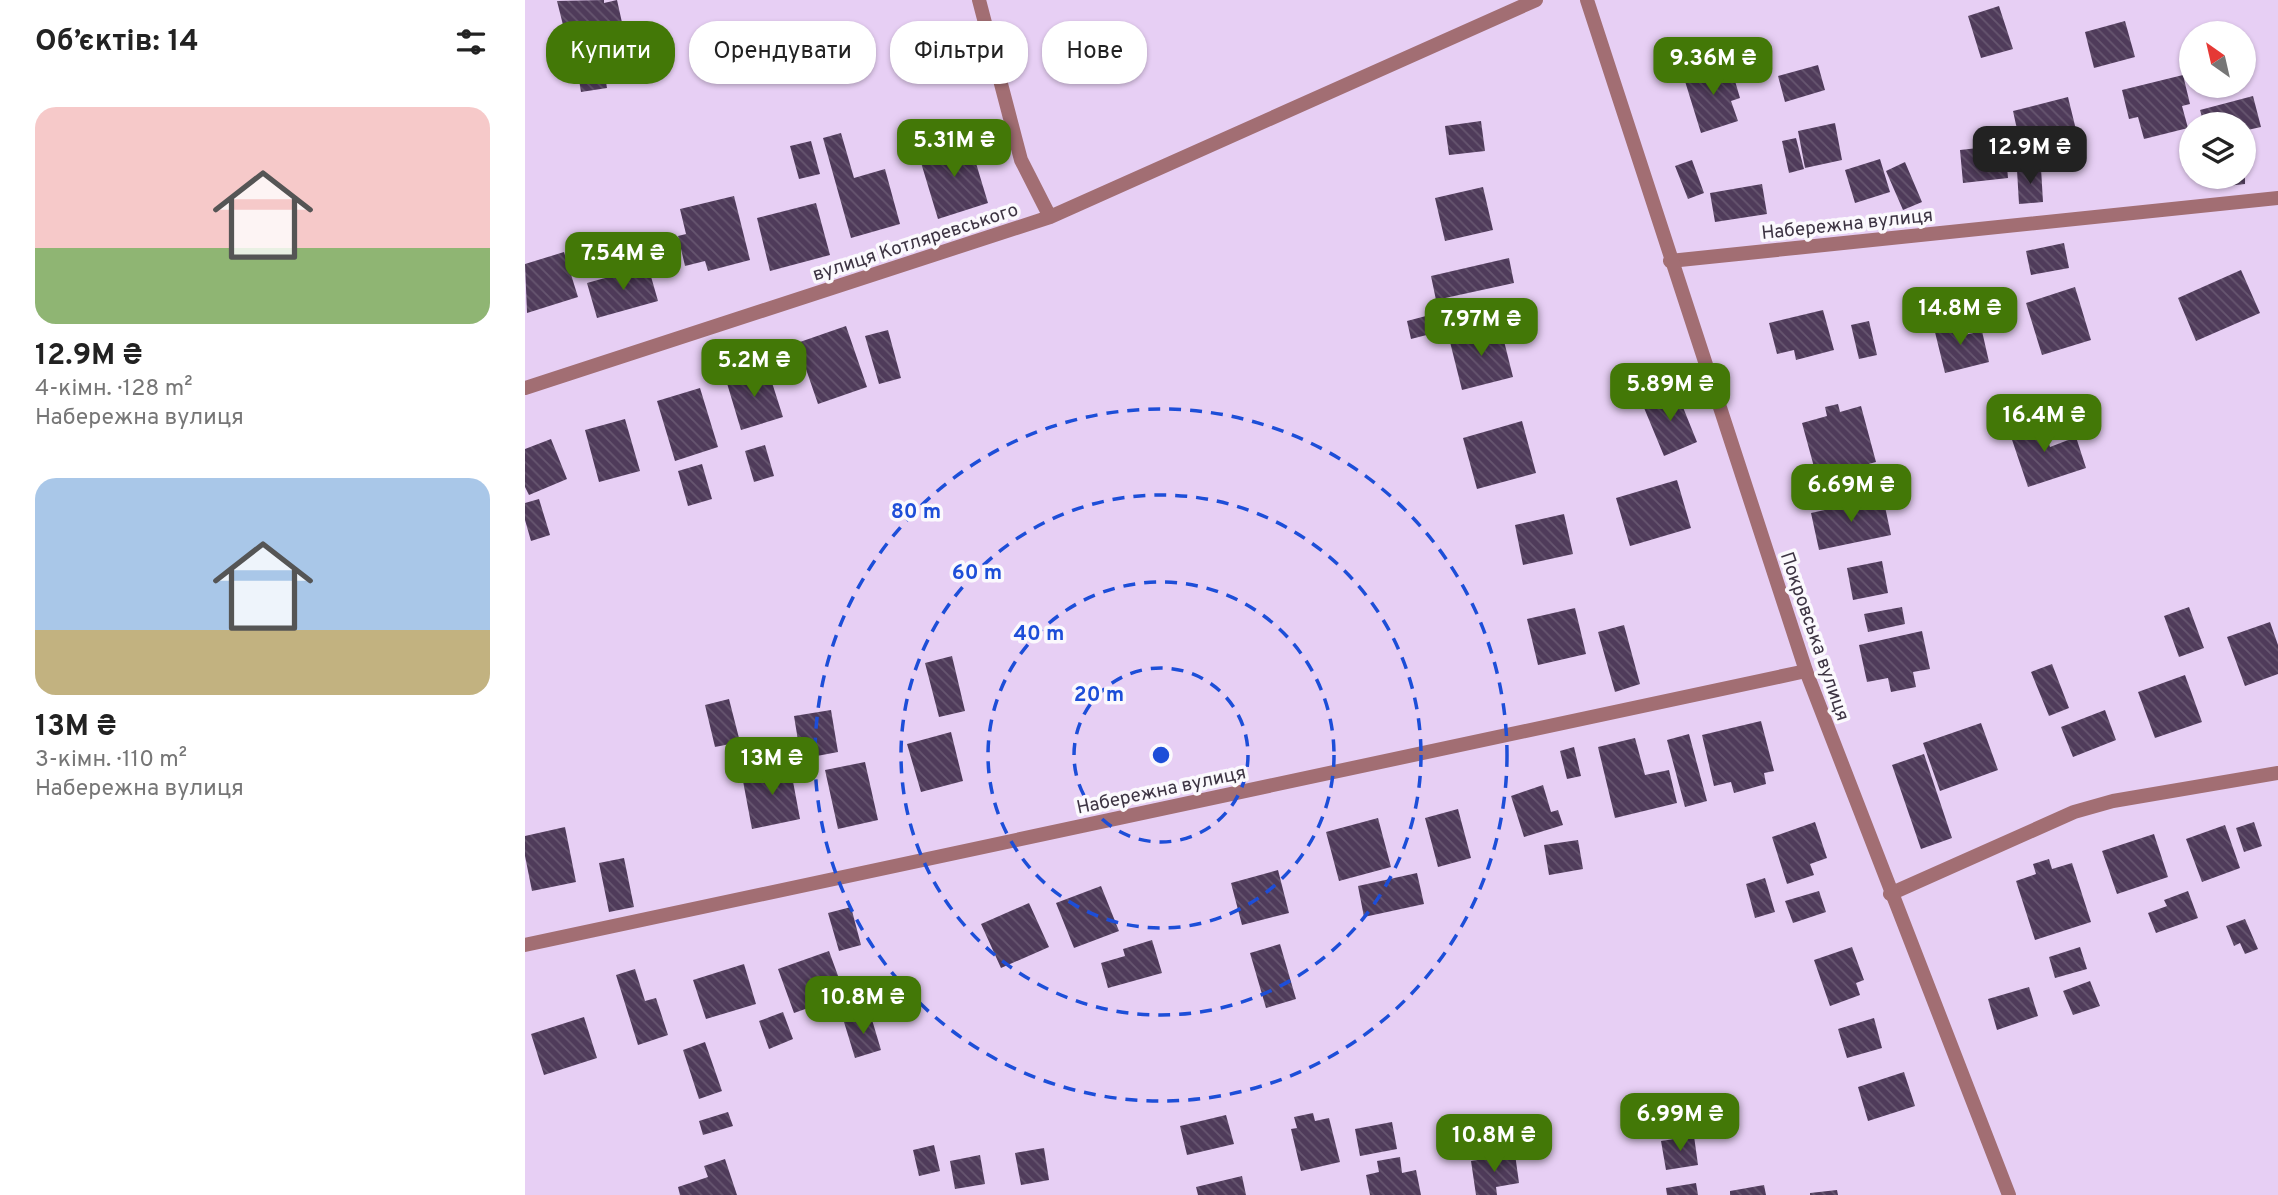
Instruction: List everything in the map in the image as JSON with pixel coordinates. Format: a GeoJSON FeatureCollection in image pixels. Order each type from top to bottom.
{"type":"FeatureCollection","features":[{"type":"Feature","properties":{"kind":"street"},"geometry":{"type":"LineString","coordinates":[[979,0],[1021,160],[1050,218]]}},
{"type":"Feature","properties":{"kind":"street","name":"вулиця Котляревського"},"geometry":{"type":"LineString","coordinates":[[525,388],[1050,218],[1536,0]]}},
{"type":"Feature","properties":{"kind":"street","name":"Покровська вулиця"},"geometry":{"type":"LineString","coordinates":[[1587,0],[1806,671],[1890,894],[2009,1195]]}},
{"type":"Feature","properties":{"kind":"street","name":"Набережна вулиця"},"geometry":{"type":"LineString","coordinates":[[1670,261],[2278,198]]}},
{"type":"Feature","properties":{"kind":"street","name":"Набережна вулиця"},"geometry":{"type":"LineString","coordinates":[[525,946],[1806,671]]}},
{"type":"Feature","properties":{"kind":"street"},"geometry":{"type":"LineString","coordinates":[[1890,894],[2074,812],[2113,801],[2278,773]]}},
{"type":"Feature","properties":{"kind":"building"},"geometry":{"type":"Polygon","coordinates":[[[604,0],[604,3],[617,0],[622,21],[562,21],[557,1],[604,0]]]}},
{"type":"Feature","properties":{"kind":"building"},"geometry":{"type":"Polygon","coordinates":[[[1999,6],[2013,49],[1981,58],[1968,16],[1999,6]]]}},
{"type":"Feature","properties":{"kind":"building"},"geometry":{"type":"Polygon","coordinates":[[[2125,21],[2135,57],[2094,68],[2085,32],[2125,21]]]}},
{"type":"Feature","properties":{"kind":"building"},"geometry":{"type":"Polygon","coordinates":[[[1730,64],[1740,98],[1731,101],[1738,121],[1701,133],[1684,78],[1730,64]]]}},
{"type":"Feature","properties":{"kind":"building"},"geometry":{"type":"Polygon","coordinates":[[[1818,65],[1825,90],[1785,102],[1778,76],[1818,65]]]}},
{"type":"Feature","properties":{"kind":"building"},"geometry":{"type":"Polygon","coordinates":[[[2179,76],[2179,98],[2189,98],[2190,104],[2182,106],[2184,112],[2179,112],[2179,130],[2144,139],[2138,117],[2129,119],[2122,90],[2179,76]]]}},
{"type":"Feature","properties":{"kind":"building"},"geometry":{"type":"Polygon","coordinates":[[[580,84],[606,84],[607,88],[581,92],[580,84]]]}},
{"type":"Feature","properties":{"kind":"building"},"geometry":{"type":"Polygon","coordinates":[[[2068,97],[2079,142],[2031,155],[2025,132],[2018,134],[2013,111],[2068,97]]]}},
{"type":"Feature","properties":{"kind":"building"},"geometry":{"type":"Polygon","coordinates":[[[2254,98],[2261,127],[2256,128],[2256,112],[2200,110],[2254,98]]]}},
{"type":"Feature","properties":{"kind":"building"},"geometry":{"type":"Polygon","coordinates":[[[1481,121],[1485,151],[1449,155],[1445,126],[1481,121]]]}},
{"type":"Feature","properties":{"kind":"building"},"geometry":{"type":"Polygon","coordinates":[[[1835,123],[1842,160],[1805,168],[1798,131],[1835,123]]]}},
{"type":"Feature","properties":{"kind":"building"},"geometry":{"type":"Polygon","coordinates":[[[841,133],[854,178],[885,169],[900,224],[851,238],[823,138],[841,133]]]}},
{"type":"Feature","properties":{"kind":"building"},"geometry":{"type":"Polygon","coordinates":[[[1796,138],[1804,169],[1789,173],[1782,141],[1796,138]]]}},
{"type":"Feature","properties":{"kind":"building"},"geometry":{"type":"Polygon","coordinates":[[[969,140],[988,203],[938,219],[919,156],[969,140]]]}},
{"type":"Feature","properties":{"kind":"building"},"geometry":{"type":"Polygon","coordinates":[[[811,141],[820,174],[799,179],[790,146],[811,141]]]}},
{"type":"Feature","properties":{"kind":"building"},"geometry":{"type":"Polygon","coordinates":[[[2005,145],[2008,178],[1963,183],[1960,150],[2005,145]]]}},
{"type":"Feature","properties":{"kind":"building"},"geometry":{"type":"Polygon","coordinates":[[[1880,159],[1890,192],[1855,203],[1845,170],[1880,159]]]}},
{"type":"Feature","properties":{"kind":"building"},"geometry":{"type":"Polygon","coordinates":[[[1692,160],[1704,193],[1688,199],[1675,166],[1692,160]]]}},
{"type":"Feature","properties":{"kind":"building"},"geometry":{"type":"Polygon","coordinates":[[[1905,162],[1922,202],[1903,210],[1886,171],[1905,162]]]}},
{"type":"Feature","properties":{"kind":"building"},"geometry":{"type":"Polygon","coordinates":[[[2041,168],[2043,202],[2019,204],[2017,170],[2041,168]]]}},
{"type":"Feature","properties":{"kind":"building"},"geometry":{"type":"Polygon","coordinates":[[[1762,184],[1767,214],[1715,222],[1710,193],[1762,184]]]}},
{"type":"Feature","properties":{"kind":"building"},"geometry":{"type":"Polygon","coordinates":[[[1483,187],[1493,230],[1445,241],[1435,198],[1483,187]]]}},
{"type":"Feature","properties":{"kind":"building"},"geometry":{"type":"Polygon","coordinates":[[[734,196],[750,260],[708,271],[705,261],[685,266],[678,236],[686,234],[680,209],[734,196]]]}},
{"type":"Feature","properties":{"kind":"building"},"geometry":{"type":"Polygon","coordinates":[[[816,203],[830,255],[770,271],[757,218],[816,203]]]}},
{"type":"Feature","properties":{"kind":"building"},"geometry":{"type":"Polygon","coordinates":[[[2064,243],[2069,268],[2031,275],[2026,251],[2064,243]]]}},
{"type":"Feature","properties":{"kind":"building"},"geometry":{"type":"Polygon","coordinates":[[[564,252],[578,297],[527,313],[525,264],[564,252]]]}},
{"type":"Feature","properties":{"kind":"building"},"geometry":{"type":"Polygon","coordinates":[[[1509,258],[1514,283],[1436,300],[1431,276],[1509,258]]]}},
{"type":"Feature","properties":{"kind":"building"},"geometry":{"type":"Polygon","coordinates":[[[648,266],[658,301],[597,318],[587,283],[648,266]]]}},
{"type":"Feature","properties":{"kind":"building"},"geometry":{"type":"Polygon","coordinates":[[[2241,270],[2260,313],[2196,341],[2178,298],[2241,270]]]}},
{"type":"Feature","properties":{"kind":"building"},"geometry":{"type":"Polygon","coordinates":[[[2075,287],[2091,340],[2042,355],[2026,303],[2075,287]]]}},
{"type":"Feature","properties":{"kind":"building"},"geometry":{"type":"Polygon","coordinates":[[[1823,310],[1834,350],[1796,360],[1794,350],[1777,354],[1769,323],[1823,310]]]}},
{"type":"Feature","properties":{"kind":"building"},"geometry":{"type":"Polygon","coordinates":[[[1445,311],[1450,329],[1411,339],[1407,321],[1445,311]]]}},
{"type":"Feature","properties":{"kind":"building"},"geometry":{"type":"Polygon","coordinates":[[[1956,319],[1960,336],[1982,331],[1989,362],[1945,373],[1933,324],[1956,319]]]}},
{"type":"Feature","properties":{"kind":"building"},"geometry":{"type":"Polygon","coordinates":[[[1869,321],[1877,355],[1859,359],[1851,325],[1869,321]]]}},
{"type":"Feature","properties":{"kind":"building"},"geometry":{"type":"Polygon","coordinates":[[[1500,325],[1513,377],[1462,390],[1449,338],[1500,325]]]}},
{"type":"Feature","properties":{"kind":"building"},"geometry":{"type":"Polygon","coordinates":[[[846,326],[867,387],[818,404],[797,343],[846,326]]]}},
{"type":"Feature","properties":{"kind":"building"},"geometry":{"type":"Polygon","coordinates":[[[888,330],[901,378],[879,384],[865,336],[888,330]]]}},
{"type":"Feature","properties":{"kind":"building"},"geometry":{"type":"Polygon","coordinates":[[[767,367],[783,417],[741,430],[726,380],[767,367]]]}},
{"type":"Feature","properties":{"kind":"building"},"geometry":{"type":"Polygon","coordinates":[[[700,388],[718,447],[675,461],[657,401],[700,388]]]}},
{"type":"Feature","properties":{"kind":"building"},"geometry":{"type":"Polygon","coordinates":[[[1676,390],[1697,442],[1664,456],[1642,403],[1676,390]]]}},
{"type":"Feature","properties":{"kind":"building"},"geometry":{"type":"Polygon","coordinates":[[[1838,404],[1840,412],[1861,406],[1876,462],[1817,478],[1802,423],[1827,416],[1825,407],[1838,404]]]}},
{"type":"Feature","properties":{"kind":"building"},"geometry":{"type":"Polygon","coordinates":[[[2040,417],[2050,447],[2076,437],[2086,468],[2028,487],[2008,428],[2040,417]]]}},
{"type":"Feature","properties":{"kind":"building"},"geometry":{"type":"Polygon","coordinates":[[[625,419],[640,471],[599,482],[585,430],[625,419]]]}},
{"type":"Feature","properties":{"kind":"building"},"geometry":{"type":"Polygon","coordinates":[[[1522,421],[1536,473],[1477,489],[1463,438],[1522,421]]]}},
{"type":"Feature","properties":{"kind":"building"},"geometry":{"type":"Polygon","coordinates":[[[551,439],[567,479],[529,495],[525,487],[525,449],[551,439]]]}},
{"type":"Feature","properties":{"kind":"building"},"geometry":{"type":"Polygon","coordinates":[[[765,445],[774,476],[754,482],[745,451],[765,445]]]}},
{"type":"Feature","properties":{"kind":"building"},"geometry":{"type":"Polygon","coordinates":[[[702,464],[712,499],[688,506],[678,471],[702,464]]]}},
{"type":"Feature","properties":{"kind":"building"},"geometry":{"type":"Polygon","coordinates":[[[1677,480],[1691,528],[1630,546],[1616,498],[1677,480]]]}},
{"type":"Feature","properties":{"kind":"building"},"geometry":{"type":"Polygon","coordinates":[[[1883,497],[1891,535],[1819,550],[1811,513],[1883,497]]]}},
{"type":"Feature","properties":{"kind":"building"},"geometry":{"type":"Polygon","coordinates":[[[539,499],[550,535],[531,541],[525,520],[525,503],[539,499]]]}},
{"type":"Feature","properties":{"kind":"building"},"geometry":{"type":"Polygon","coordinates":[[[1564,514],[1573,554],[1523,565],[1515,525],[1564,514]]]}},
{"type":"Feature","properties":{"kind":"building"},"geometry":{"type":"Polygon","coordinates":[[[1882,561],[1888,593],[1853,600],[1847,568],[1882,561]]]}},
{"type":"Feature","properties":{"kind":"building"},"geometry":{"type":"Polygon","coordinates":[[[1902,607],[1905,624],[1868,632],[1864,614],[1902,607]]]}},
{"type":"Feature","properties":{"kind":"building"},"geometry":{"type":"Polygon","coordinates":[[[2189,607],[2204,648],[2179,657],[2164,616],[2189,607]]]}},
{"type":"Feature","properties":{"kind":"building"},"geometry":{"type":"Polygon","coordinates":[[[1575,608],[1586,654],[1538,665],[1527,619],[1575,608]]]}},
{"type":"Feature","properties":{"kind":"building"},"geometry":{"type":"Polygon","coordinates":[[[2270,622],[2278,645],[2278,674],[2245,686],[2227,637],[2270,622]]]}},
{"type":"Feature","properties":{"kind":"building"},"geometry":{"type":"Polygon","coordinates":[[[1624,625],[1640,684],[1615,692],[1598,632],[1624,625]]]}},
{"type":"Feature","properties":{"kind":"building"},"geometry":{"type":"Polygon","coordinates":[[[1922,631],[1930,669],[1913,672],[1916,687],[1891,692],[1888,678],[1867,682],[1859,645],[1922,631]]]}},
{"type":"Feature","properties":{"kind":"building"},"geometry":{"type":"Polygon","coordinates":[[[952,656],[965,711],[939,717],[925,663],[952,656]]]}},
{"type":"Feature","properties":{"kind":"building"},"geometry":{"type":"Polygon","coordinates":[[[2052,664],[2069,708],[2049,716],[2031,672],[2052,664]]]}},
{"type":"Feature","properties":{"kind":"building"},"geometry":{"type":"Polygon","coordinates":[[[2185,675],[2202,722],[2155,738],[2138,692],[2185,675]]]}},
{"type":"Feature","properties":{"kind":"building"},"geometry":{"type":"Polygon","coordinates":[[[729,699],[740,742],[715,747],[705,705],[729,699]]]}},
{"type":"Feature","properties":{"kind":"building"},"geometry":{"type":"Polygon","coordinates":[[[831,710],[838,752],[801,759],[794,716],[831,710]]]}},
{"type":"Feature","properties":{"kind":"building"},"geometry":{"type":"Polygon","coordinates":[[[2105,710],[2116,740],[2073,757],[2061,727],[2105,710]]]}},
{"type":"Feature","properties":{"kind":"building"},"geometry":{"type":"Polygon","coordinates":[[[1761,721],[1774,771],[1764,773],[1766,784],[1734,793],[1731,782],[1714,786],[1702,735],[1761,721]]]}},
{"type":"Feature","properties":{"kind":"building"},"geometry":{"type":"Polygon","coordinates":[[[1981,723],[1998,770],[1940,791],[1923,743],[1981,723]]]}},
{"type":"Feature","properties":{"kind":"building"},"geometry":{"type":"Polygon","coordinates":[[[951,732],[963,781],[921,792],[907,744],[951,732]]]}},
{"type":"Feature","properties":{"kind":"building"},"geometry":{"type":"Polygon","coordinates":[[[1689,734],[1707,801],[1685,807],[1667,740],[1689,734]]]}},
{"type":"Feature","properties":{"kind":"building"},"geometry":{"type":"Polygon","coordinates":[[[1635,738],[1645,775],[1669,770],[1677,803],[1615,818],[1598,747],[1635,738]]]}},
{"type":"Feature","properties":{"kind":"building"},"geometry":{"type":"Polygon","coordinates":[[[1574,747],[1581,776],[1567,779],[1560,751],[1574,747]]]}},
{"type":"Feature","properties":{"kind":"building"},"geometry":{"type":"Polygon","coordinates":[[[1924,754],[1952,838],[1921,849],[1892,765],[1924,754]]]}},
{"type":"Feature","properties":{"kind":"building"},"geometry":{"type":"Polygon","coordinates":[[[789,760],[800,819],[752,829],[743,781],[769,776],[767,765],[789,760]]]}},
{"type":"Feature","properties":{"kind":"building"},"geometry":{"type":"Polygon","coordinates":[[[865,762],[878,820],[838,829],[825,770],[865,762]]]}},
{"type":"Feature","properties":{"kind":"building"},"geometry":{"type":"Polygon","coordinates":[[[1543,785],[1551,812],[1558,810],[1563,825],[1524,837],[1511,796],[1543,785]]]}},
{"type":"Feature","properties":{"kind":"building"},"geometry":{"type":"Polygon","coordinates":[[[1458,809],[1471,858],[1438,867],[1425,818],[1458,809]]]}},
{"type":"Feature","properties":{"kind":"building"},"geometry":{"type":"Polygon","coordinates":[[[1378,818],[1391,867],[1339,881],[1326,832],[1378,818]]]}},
{"type":"Feature","properties":{"kind":"building"},"geometry":{"type":"Polygon","coordinates":[[[1815,822],[1827,858],[1810,864],[1814,875],[1787,884],[1772,837],[1815,822]]]}},
{"type":"Feature","properties":{"kind":"building"},"geometry":{"type":"Polygon","coordinates":[[[2254,822],[2262,846],[2244,852],[2236,828],[2254,822]]]}},
{"type":"Feature","properties":{"kind":"building"},"geometry":{"type":"Polygon","coordinates":[[[2225,825],[2240,868],[2202,882],[2186,839],[2225,825]]]}},
{"type":"Feature","properties":{"kind":"building"},"geometry":{"type":"Polygon","coordinates":[[[565,827],[576,882],[532,891],[525,856],[525,836],[565,827]]]}},
{"type":"Feature","properties":{"kind":"building"},"geometry":{"type":"Polygon","coordinates":[[[2154,834],[2168,877],[2117,894],[2102,851],[2154,834]]]}},
{"type":"Feature","properties":{"kind":"building"},"geometry":{"type":"Polygon","coordinates":[[[1578,840],[1583,869],[1549,875],[1544,845],[1578,840]]]}},
{"type":"Feature","properties":{"kind":"building"},"geometry":{"type":"Polygon","coordinates":[[[624,858],[634,907],[609,912],[599,863],[624,858]]]}},
{"type":"Feature","properties":{"kind":"building"},"geometry":{"type":"Polygon","coordinates":[[[2049,859],[2052,869],[2072,863],[2091,922],[2035,940],[2016,881],[2036,874],[2033,864],[2049,859]]]}},
{"type":"Feature","properties":{"kind":"building"},"geometry":{"type":"Polygon","coordinates":[[[1278,870],[1289,913],[1242,925],[1231,883],[1278,870]]]}},
{"type":"Feature","properties":{"kind":"building"},"geometry":{"type":"Polygon","coordinates":[[[1417,873],[1424,904],[1364,917],[1358,886],[1417,873]]]}},
{"type":"Feature","properties":{"kind":"building"},"geometry":{"type":"Polygon","coordinates":[[[1765,878],[1775,912],[1755,918],[1746,884],[1765,878]]]}},
{"type":"Feature","properties":{"kind":"building"},"geometry":{"type":"Polygon","coordinates":[[[1101,886],[1119,931],[1074,948],[1056,903],[1101,886]]]}},
{"type":"Feature","properties":{"kind":"building"},"geometry":{"type":"Polygon","coordinates":[[[1819,891],[1826,912],[1793,923],[1785,901],[1819,891]]]}},
{"type":"Feature","properties":{"kind":"building"},"geometry":{"type":"Polygon","coordinates":[[[2188,891],[2198,918],[2156,933],[2148,913],[2167,906],[2164,900],[2188,891]]]}},
{"type":"Feature","properties":{"kind":"building"},"geometry":{"type":"Polygon","coordinates":[[[1029,903],[1049,947],[1001,968],[981,924],[1029,903]]]}},
{"type":"Feature","properties":{"kind":"building"},"geometry":{"type":"Polygon","coordinates":[[[851,907],[861,945],[839,951],[828,913],[851,907]]]}},
{"type":"Feature","properties":{"kind":"building"},"geometry":{"type":"Polygon","coordinates":[[[2245,919],[2258,949],[2245,954],[2240,943],[2234,946],[2226,926],[2245,919]]]}},
{"type":"Feature","properties":{"kind":"building"},"geometry":{"type":"Polygon","coordinates":[[[1152,940],[1162,973],[1108,988],[1101,963],[1125,956],[1123,949],[1152,940]]]}},
{"type":"Feature","properties":{"kind":"building"},"geometry":{"type":"Polygon","coordinates":[[[1280,944],[1296,999],[1266,1008],[1250,953],[1280,944]]]}},
{"type":"Feature","properties":{"kind":"building"},"geometry":{"type":"Polygon","coordinates":[[[1852,947],[1864,980],[1856,983],[1860,995],[1830,1006],[1814,960],[1852,947]]]}},
{"type":"Feature","properties":{"kind":"building"},"geometry":{"type":"Polygon","coordinates":[[[2080,947],[2087,969],[2055,978],[2049,957],[2080,947]]]}},
{"type":"Feature","properties":{"kind":"building"},"geometry":{"type":"Polygon","coordinates":[[[829,951],[845,995],[794,1013],[778,969],[829,951]]]}},
{"type":"Feature","properties":{"kind":"building"},"geometry":{"type":"Polygon","coordinates":[[[744,964],[756,1004],[706,1019],[693,980],[744,964]]]}},
{"type":"Feature","properties":{"kind":"building"},"geometry":{"type":"Polygon","coordinates":[[[635,969],[645,1001],[656,998],[668,1035],[638,1045],[616,975],[635,969]]]}},
{"type":"Feature","properties":{"kind":"building"},"geometry":{"type":"Polygon","coordinates":[[[2090,981],[2100,1006],[2073,1015],[2063,991],[2090,981]]]}},
{"type":"Feature","properties":{"kind":"building"},"geometry":{"type":"Polygon","coordinates":[[[2029,987],[2038,1016],[1997,1030],[1988,999],[2029,987]]]}},
{"type":"Feature","properties":{"kind":"building"},"geometry":{"type":"Polygon","coordinates":[[[783,1012],[793,1039],[769,1049],[759,1021],[783,1012]]]}},
{"type":"Feature","properties":{"kind":"building"},"geometry":{"type":"Polygon","coordinates":[[[870,1013],[881,1050],[855,1058],[844,1022],[870,1013]]]}},
{"type":"Feature","properties":{"kind":"building"},"geometry":{"type":"Polygon","coordinates":[[[584,1017],[597,1058],[544,1075],[531,1034],[584,1017]]]}},
{"type":"Feature","properties":{"kind":"building"},"geometry":{"type":"Polygon","coordinates":[[[1874,1018],[1882,1048],[1847,1058],[1838,1029],[1874,1018]]]}},
{"type":"Feature","properties":{"kind":"building"},"geometry":{"type":"Polygon","coordinates":[[[705,1042],[722,1091],[699,1099],[683,1050],[705,1042]]]}},
{"type":"Feature","properties":{"kind":"building"},"geometry":{"type":"Polygon","coordinates":[[[1904,1072],[1915,1106],[1868,1121],[1858,1087],[1904,1072]]]}},
{"type":"Feature","properties":{"kind":"building"},"geometry":{"type":"Polygon","coordinates":[[[728,1112],[733,1126],[703,1135],[699,1121],[728,1112]]]}},
{"type":"Feature","properties":{"kind":"building"},"geometry":{"type":"Polygon","coordinates":[[[1313,1113],[1315,1121],[1329,1118],[1340,1162],[1301,1171],[1291,1129],[1297,1128],[1294,1117],[1313,1113]]]}},
{"type":"Feature","properties":{"kind":"building"},"geometry":{"type":"Polygon","coordinates":[[[1226,1115],[1234,1144],[1187,1155],[1180,1126],[1226,1115]]]}},
{"type":"Feature","properties":{"kind":"building"},"geometry":{"type":"Polygon","coordinates":[[[1392,1122],[1397,1149],[1360,1156],[1355,1129],[1392,1122]]]}},
{"type":"Feature","properties":{"kind":"building"},"geometry":{"type":"Polygon","coordinates":[[[1694,1136],[1698,1165],[1666,1170],[1661,1141],[1694,1136]]]}},
{"type":"Feature","properties":{"kind":"building"},"geometry":{"type":"Polygon","coordinates":[[[934,1145],[940,1171],[919,1176],[913,1150],[934,1145]]]}},
{"type":"Feature","properties":{"kind":"building"},"geometry":{"type":"Polygon","coordinates":[[[1044,1148],[1049,1180],[1021,1185],[1015,1153],[1044,1148]]]}},
{"type":"Feature","properties":{"kind":"building"},"geometry":{"type":"Polygon","coordinates":[[[1515,1154],[1519,1183],[1496,1187],[1497,1195],[1476,1195],[1471,1161],[1515,1154]]]}},
{"type":"Feature","properties":{"kind":"building"},"geometry":{"type":"Polygon","coordinates":[[[980,1155],[985,1184],[955,1189],[950,1161],[980,1155]]]}},
{"type":"Feature","properties":{"kind":"building"},"geometry":{"type":"Polygon","coordinates":[[[1400,1157],[1402,1173],[1416,1170],[1421,1195],[1370,1195],[1366,1175],[1379,1172],[1377,1161],[1400,1157]]]}},
{"type":"Feature","properties":{"kind":"building"},"geometry":{"type":"Polygon","coordinates":[[[725,1159],[737,1195],[680,1195],[678,1187],[708,1177],[704,1166],[725,1159]]]}},
{"type":"Feature","properties":{"kind":"building"},"geometry":{"type":"Polygon","coordinates":[[[1242,1176],[1246,1195],[1198,1195],[1196,1187],[1242,1176]]]}},
{"type":"Feature","properties":{"kind":"building"},"geometry":{"type":"Polygon","coordinates":[[[1696,1183],[1698,1195],[1667,1195],[1666,1188],[1696,1183]]]}},
{"type":"Feature","properties":{"kind":"building"},"geometry":{"type":"Polygon","coordinates":[[[1764,1185],[1766,1195],[1730,1195],[1730,1191],[1764,1185]]]}},
{"type":"Feature","properties":{"kind":"building"},"geometry":{"type":"Polygon","coordinates":[[[1837,1190],[1838,1195],[1810,1195],[1810,1193],[1837,1190]]]}}]}
